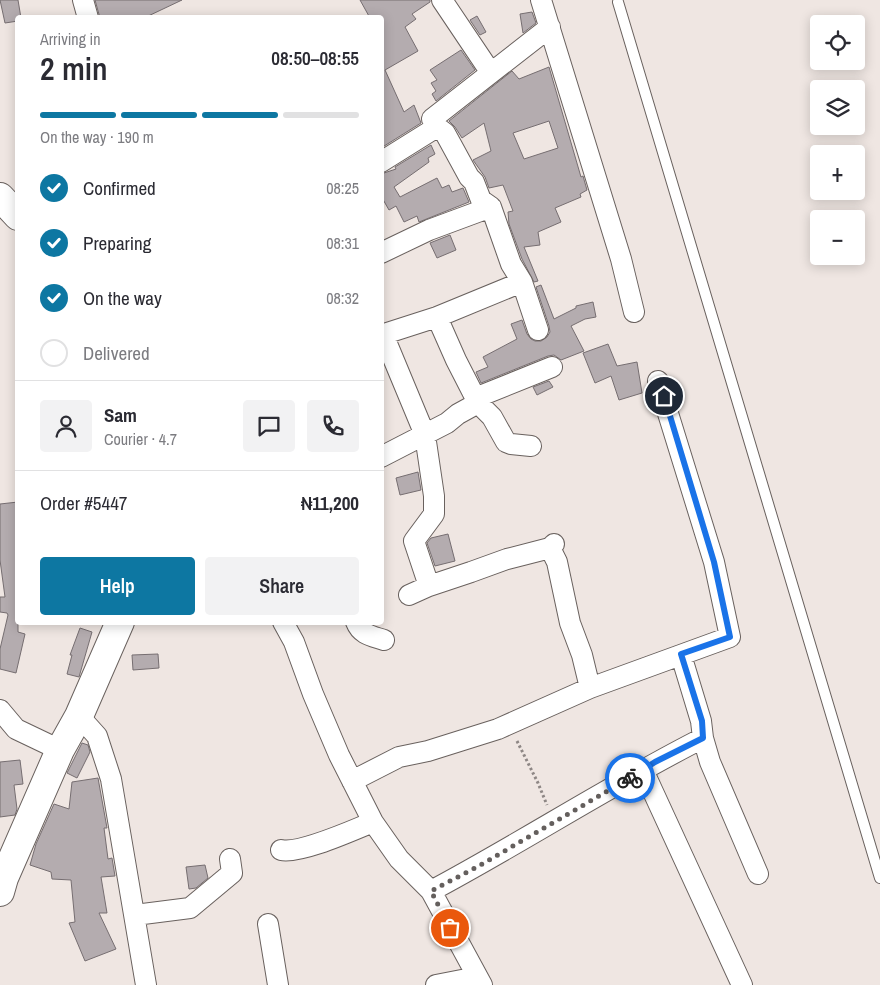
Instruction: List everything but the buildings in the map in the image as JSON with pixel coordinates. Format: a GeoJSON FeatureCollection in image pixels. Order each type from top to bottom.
{"type":"FeatureCollection","features":[{"type":"Feature","properties":{"kind":"main road"},"geometry":{"type":"LineString","coordinates":[[0,197],[15,213]]}},
{"type":"Feature","properties":{"kind":"main road"},"geometry":{"type":"LineString","coordinates":[[0,892],[4,878],[60,750],[78,716],[119,625]]}},
{"type":"Feature","properties":{"kind":"street"},"geometry":{"type":"LineString","coordinates":[[83,0],[87,15]]}},
{"type":"Feature","properties":{"kind":"street"},"geometry":{"type":"LineString","coordinates":[[442,0],[491,73]]}},
{"type":"Feature","properties":{"kind":"street"},"geometry":{"type":"LineString","coordinates":[[541,0],[621,259],[634,312]]}},
{"type":"Feature","properties":{"kind":"street"},"geometry":{"type":"LineString","coordinates":[[538,330],[522,282],[511,264],[491,207],[480,200],[474,182],[469,177],[445,133],[437,128],[432,119],[550,27]]}},
{"type":"Feature","properties":{"kind":"street"},"geometry":{"type":"LineString","coordinates":[[384,160],[437,128]]}},
{"type":"Feature","properties":{"kind":"street"},"geometry":{"type":"LineString","coordinates":[[384,252],[429,230],[491,207]]}},
{"type":"Feature","properties":{"kind":"street"},"geometry":{"type":"LineString","coordinates":[[384,333],[438,317],[522,282]]}},
{"type":"Feature","properties":{"kind":"street"},"geometry":{"type":"LineString","coordinates":[[438,317],[456,360],[477,401],[492,417],[506,442],[531,446]]}},
{"type":"Feature","properties":{"kind":"street"},"geometry":{"type":"LineString","coordinates":[[384,339],[425,435],[434,496],[434,514],[414,541],[429,586]]}},
{"type":"Feature","properties":{"kind":"street"},"geometry":{"type":"LineString","coordinates":[[384,456],[425,435],[477,401],[552,367]]}},
{"type":"Feature","properties":{"kind":"street"},"geometry":{"type":"LineString","coordinates":[[352,781],[400,756],[428,751],[509,724],[590,688],[730,637],[714,562],[658,380]]}},
{"type":"Feature","properties":{"kind":"street"},"geometry":{"type":"LineString","coordinates":[[409,595],[429,586],[507,559],[552,546],[570,623],[582,654],[590,688]]}},
{"type":"Feature","properties":{"kind":"street"},"geometry":{"type":"LineString","coordinates":[[285,625],[294,642],[313,694],[352,781],[373,822],[399,859],[431,891],[480,981],[436,985]]}},
{"type":"Feature","properties":{"kind":"street"},"geometry":{"type":"LineString","coordinates":[[357,625],[359,630],[366,634],[384,640]]}},
{"type":"Feature","properties":{"kind":"street"},"geometry":{"type":"LineString","coordinates":[[681,654],[702,721],[703,738],[710,762],[758,874]]}},
{"type":"Feature","properties":{"kind":"street"},"geometry":{"type":"LineString","coordinates":[[0,710],[8,733],[60,750]]}},
{"type":"Feature","properties":{"kind":"street"},"geometry":{"type":"LineString","coordinates":[[78,716],[97,736],[111,779],[146,985]]}},
{"type":"Feature","properties":{"kind":"street"},"geometry":{"type":"LineString","coordinates":[[431,891],[552,824],[643,770],[703,738]]}},
{"type":"Feature","properties":{"kind":"street"},"geometry":{"type":"LineString","coordinates":[[643,770],[742,985]]}},
{"type":"Feature","properties":{"kind":"street"},"geometry":{"type":"LineString","coordinates":[[281,850],[297,849],[332,839],[373,822]]}},
{"type":"Feature","properties":{"kind":"street"},"geometry":{"type":"LineString","coordinates":[[135,915],[190,908],[232,873],[230,859]]}},
{"type":"Feature","properties":{"kind":"street"},"geometry":{"type":"LineString","coordinates":[[268,924],[278,985]]}},
{"type":"Feature","properties":{"kind":"lane"},"geometry":{"type":"LineString","coordinates":[[618,2],[880,878]]}},
{"type":"Feature","properties":{"kind":"path"},"geometry":{"type":"LineString","coordinates":[[509,724],[538,783],[552,824]]}},
{"type":"Feature","properties":{"kind":"way so far"},"geometry":{"type":"LineString","coordinates":[[450,928],[431,891],[477,867],[630,778]]}},
{"type":"Feature","properties":{"kind":"route"},"geometry":{"type":"LineString","coordinates":[[630,778],[655,762],[703,738],[702,721],[681,654],[730,637],[714,562],[664,396]]}}]}
